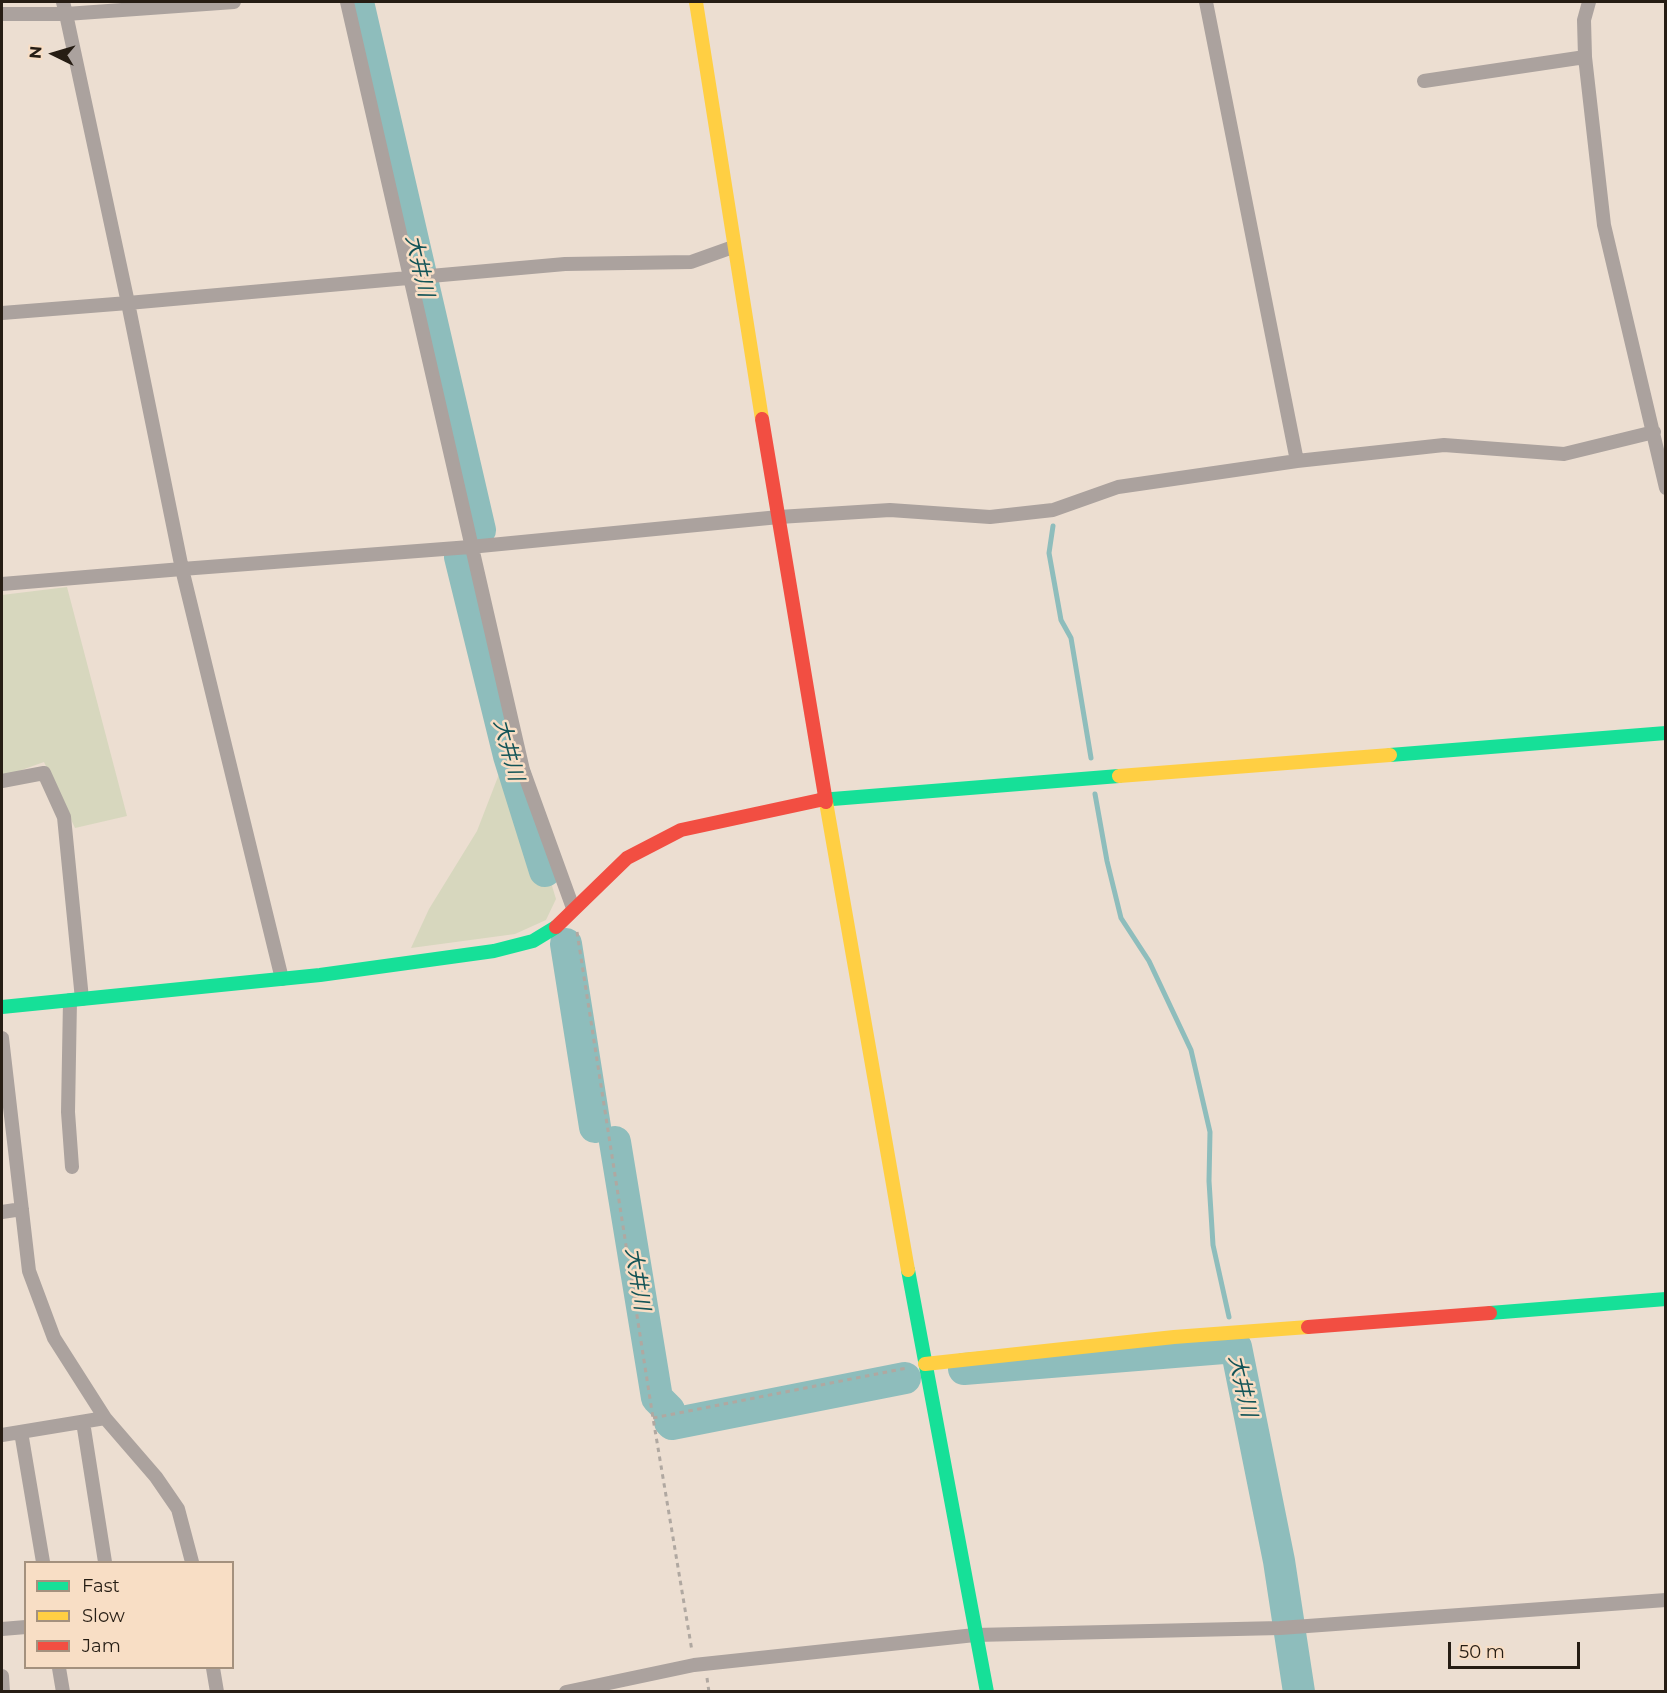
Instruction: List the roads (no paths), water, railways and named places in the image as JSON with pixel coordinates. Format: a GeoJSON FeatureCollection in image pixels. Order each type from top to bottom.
{"type":"FeatureCollection","features":[{"type":"Feature","properties":{"kind":"street"},"geometry":{"type":"LineString","coordinates":[[2,14],[65,8],[234,2]]}},
{"type":"Feature","properties":{"kind":"street"},"geometry":{"type":"LineString","coordinates":[[347,2],[408,277],[523,770],[573,908]]}},
{"type":"Feature","properties":{"kind":"street"},"geometry":{"type":"LineString","coordinates":[[696,2],[733,247],[825,799],[925,1364],[987,1692]]}},
{"type":"Feature","properties":{"kind":"street"},"geometry":{"type":"LineString","coordinates":[[1206,2],[1297,461]]}},
{"type":"Feature","properties":{"kind":"street"},"geometry":{"type":"LineString","coordinates":[[1589,2],[1584,20],[1585,57],[1604,225],[1654,432],[1665,488]]}},
{"type":"Feature","properties":{"kind":"street"},"geometry":{"type":"LineString","coordinates":[[65,8],[182,569],[282,979]]}},
{"type":"Feature","properties":{"kind":"street"},"geometry":{"type":"LineString","coordinates":[[1424,81],[1585,57]]}},
{"type":"Feature","properties":{"kind":"street"},"geometry":{"type":"LineString","coordinates":[[2,313],[564,264],[691,262],[733,247]]}},
{"type":"Feature","properties":{"kind":"street"},"geometry":{"type":"LineString","coordinates":[[2,584],[470,547],[778,517],[890,510],[990,517],[1053,510],[1118,487],[1297,461],[1444,445],[1564,454],[1654,432]]}},
{"type":"Feature","properties":{"kind":"street"},"geometry":{"type":"LineString","coordinates":[[2,1007],[282,979],[494,951],[523,944],[533,941],[560,925],[573,908],[627,858],[681,830],[825,799],[1665,732]]}},
{"type":"Feature","properties":{"kind":"street"},"geometry":{"type":"LineString","coordinates":[[2,782],[44,773],[64,817],[76,999],[69,1112],[72,1167]]}},
{"type":"Feature","properties":{"kind":"street"},"geometry":{"type":"LineString","coordinates":[[2,1038],[29,1271],[54,1338],[105,1418],[156,1476],[178,1509],[191,1561]]}},
{"type":"Feature","properties":{"kind":"street"},"geometry":{"type":"LineString","coordinates":[[2,1212],[22,1209]]}},
{"type":"Feature","properties":{"kind":"street"},"geometry":{"type":"LineString","coordinates":[[925,1364],[1174,1337],[1665,1299]]}},
{"type":"Feature","properties":{"kind":"street"},"geometry":{"type":"LineString","coordinates":[[2,1435],[105,1418]]}},
{"type":"Feature","properties":{"kind":"street"},"geometry":{"type":"LineString","coordinates":[[83,1422],[105,1561]]}},
{"type":"Feature","properties":{"kind":"street"},"geometry":{"type":"LineString","coordinates":[[21,1432],[43,1561]]}},
{"type":"Feature","properties":{"kind":"street"},"geometry":{"type":"LineString","coordinates":[[566,1692],[694,1665],[975,1635],[1286,1627],[1665,1600]]}},
{"type":"Feature","properties":{"kind":"street"},"geometry":{"type":"LineString","coordinates":[[2,1629],[24,1627]]}},
{"type":"Feature","properties":{"kind":"street"},"geometry":{"type":"LineString","coordinates":[[60,1669],[63,1692]]}},
{"type":"Feature","properties":{"kind":"street"},"geometry":{"type":"LineString","coordinates":[[213,1669],[217,1692]]}},
{"type":"Feature","properties":{"kind":"street"},"geometry":{"type":"LineString","coordinates":[[2,1676],[3,1692]]}},
{"type":"Feature","properties":{"kind":"waterway","name":"大井川"},"geometry":{"type":"LineString","coordinates":[[358,2],[480,530]]}},
{"type":"Feature","properties":{"kind":"waterway"},"geometry":{"type":"LineString","coordinates":[[1053,526],[1049,553],[1061,620],[1071,638],[1091,758]]}},
{"type":"Feature","properties":{"kind":"waterway","name":"大井川"},"geometry":{"type":"LineString","coordinates":[[460,557],[509,756],[545,871]]}},
{"type":"Feature","properties":{"kind":"waterway"},"geometry":{"type":"LineString","coordinates":[[1095,794],[1107,861],[1121,918],[1149,961],[1191,1050],[1210,1132],[1209,1181],[1213,1245],[1229,1317]]}},
{"type":"Feature","properties":{"kind":"waterway","name":"大井川"},"geometry":{"type":"LineString","coordinates":[[566,944],[595,1127]]}},
{"type":"Feature","properties":{"kind":"waterway","name":"大井川"},"geometry":{"type":"LineString","coordinates":[[615,1142],[657,1398],[669,1410]]}},
{"type":"Feature","properties":{"kind":"waterway","name":"大井川"},"geometry":{"type":"LineString","coordinates":[[964,1369],[1236,1347],[1279,1561],[1299,1692]]}},
{"type":"Feature","properties":{"kind":"waterway","name":"大井川"},"geometry":{"type":"LineString","coordinates":[[670,1422],[672,1424],[905,1378]]}}]}
